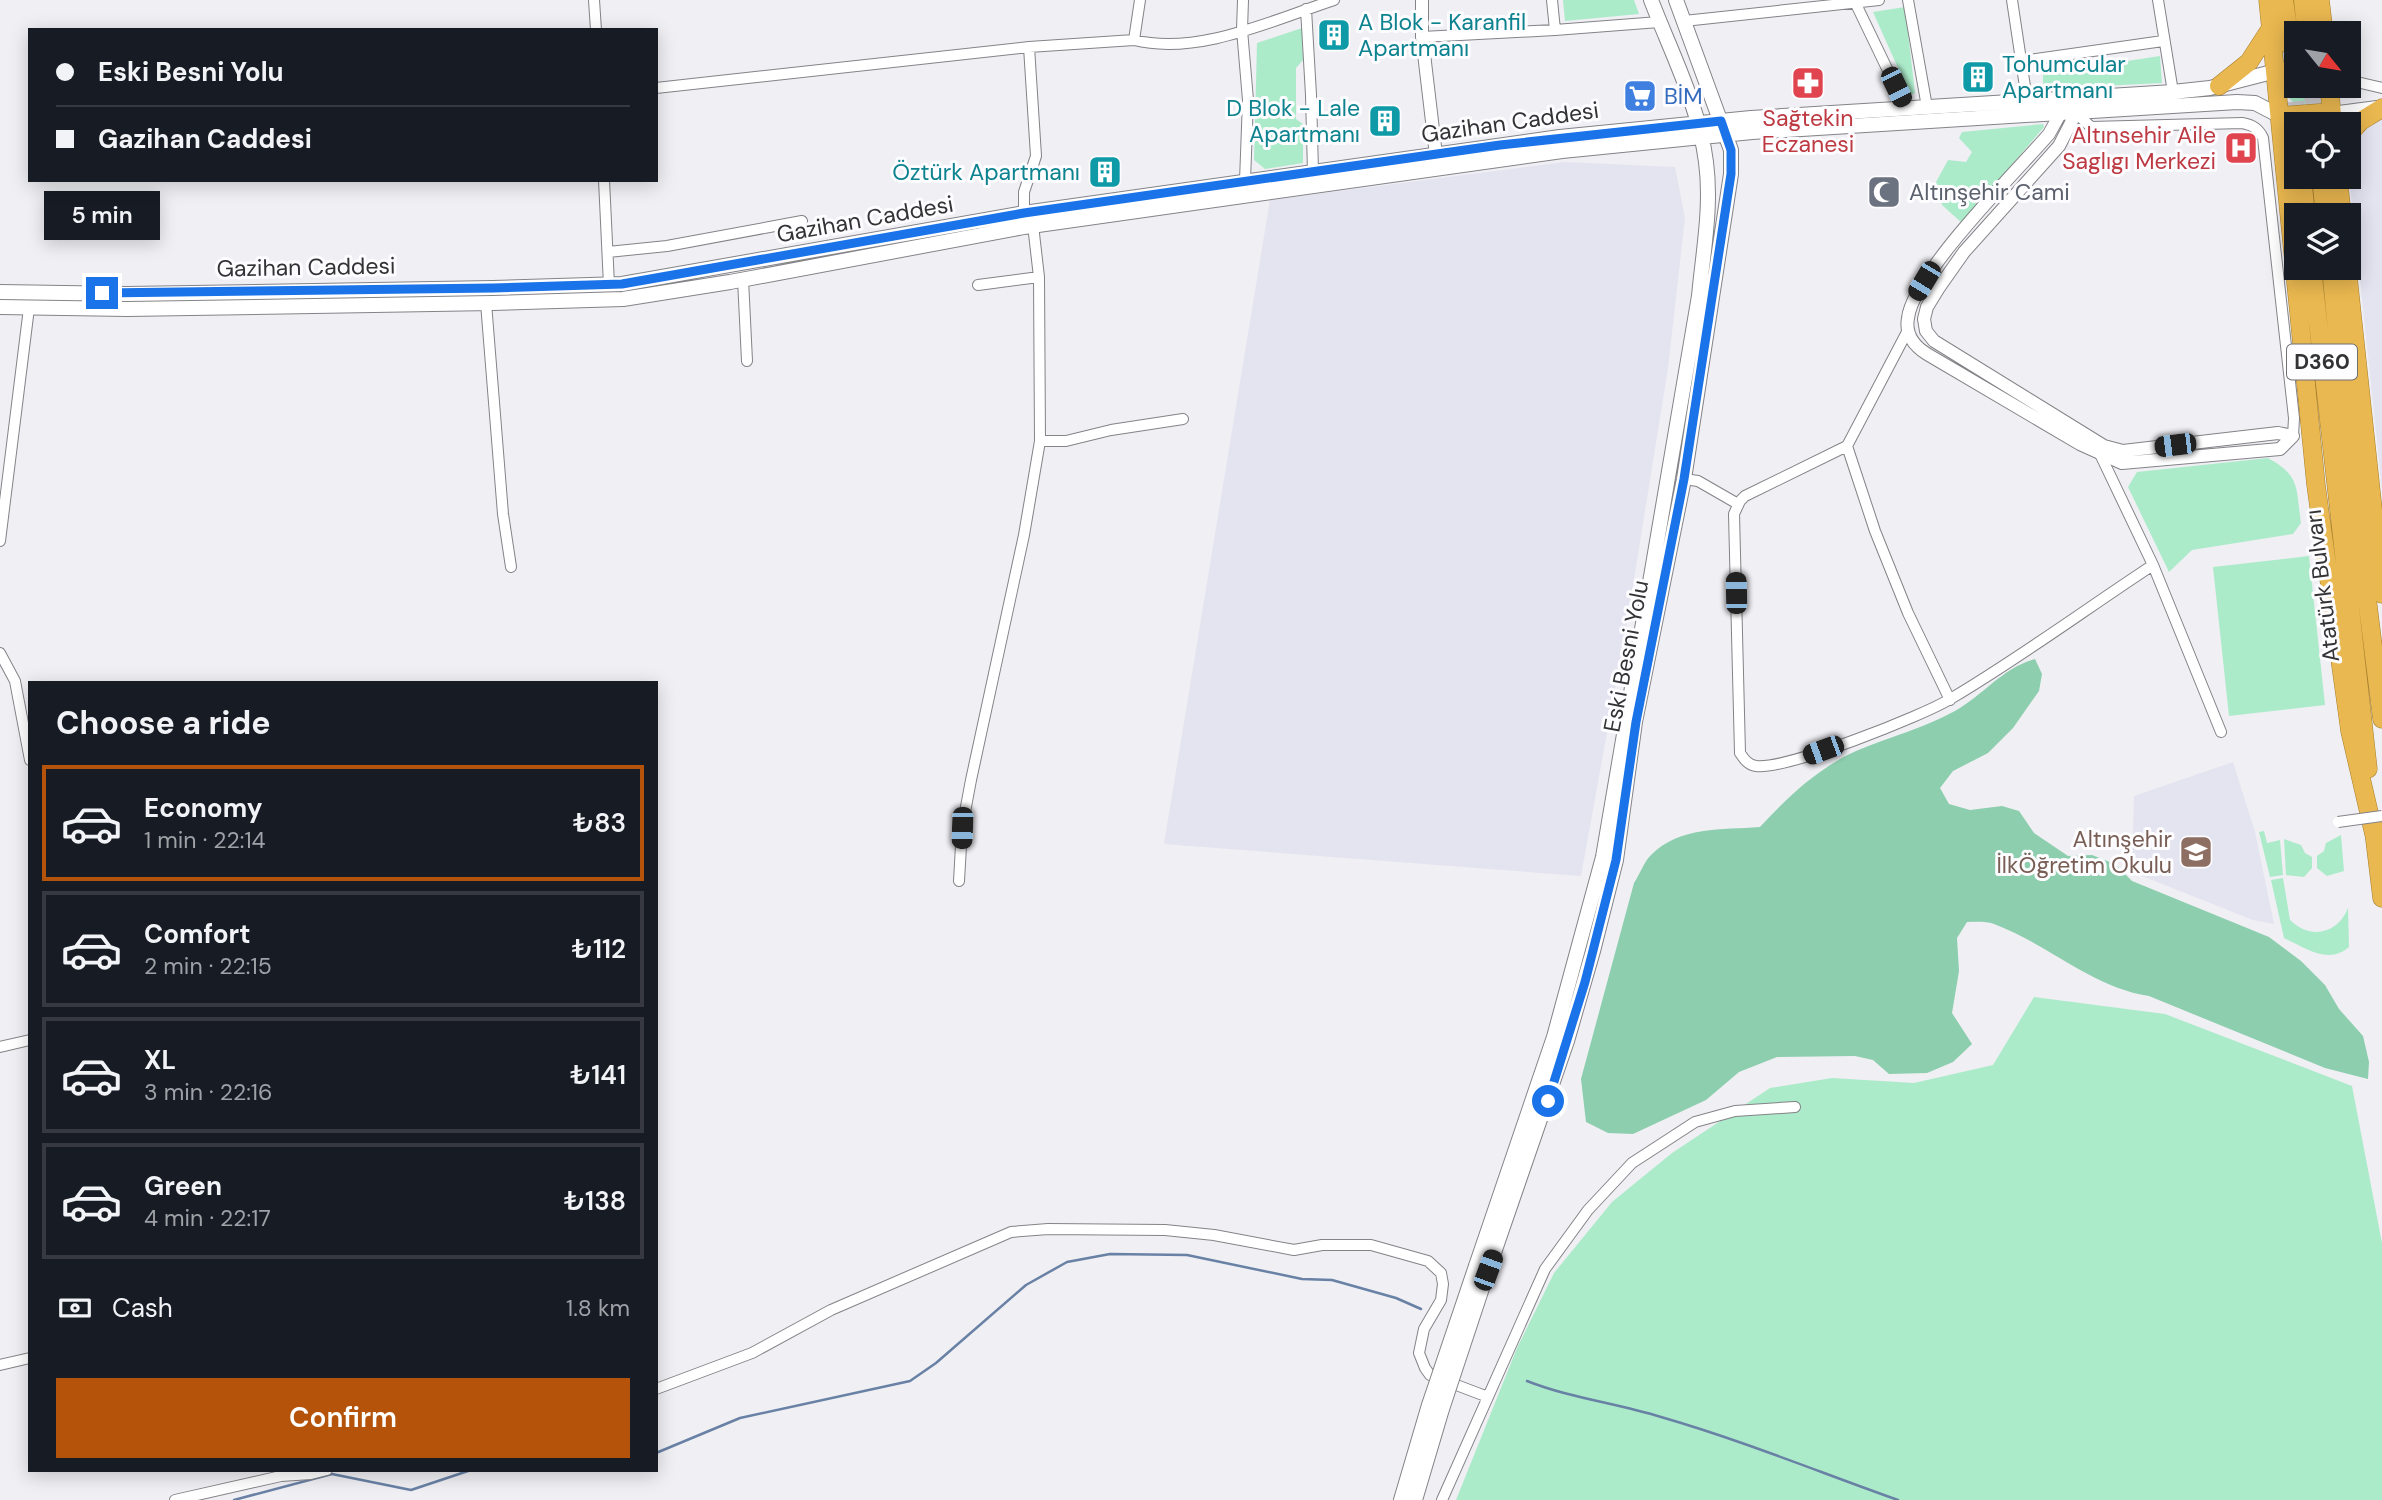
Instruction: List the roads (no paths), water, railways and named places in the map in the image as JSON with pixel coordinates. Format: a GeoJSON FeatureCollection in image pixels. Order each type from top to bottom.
{"type":"FeatureCollection","features":[{"type":"Feature","properties":{"kind":"highway"},"geometry":{"type":"LineString","coordinates":[[2268,0],[2284,42]]}},
{"type":"Feature","properties":{"kind":"highway"},"geometry":{"type":"LineString","coordinates":[[2284,0],[2279,25],[2276,71],[2284,161]]}},
{"type":"Feature","properties":{"kind":"highway"},"geometry":{"type":"LineString","coordinates":[[2303,0],[2314,21]]}},
{"type":"Feature","properties":{"kind":"highway"},"geometry":{"type":"LineString","coordinates":[[2318,21],[2320,0]]}},
{"type":"Feature","properties":{"kind":"highway"},"geometry":{"type":"LineString","coordinates":[[2218,86],[2249,62],[2279,25]]}},
{"type":"Feature","properties":{"kind":"highway"},"geometry":{"type":"LineString","coordinates":[[2276,71],[2284,71]]}},
{"type":"Feature","properties":{"kind":"highway"},"geometry":{"type":"LineString","coordinates":[[2361,121],[2382,107]]}},
{"type":"Feature","properties":{"kind":"highway"},"geometry":{"type":"LineString","coordinates":[[2280,116],[2284,116]]}},
{"type":"Feature","properties":{"kind":"highway"},"geometry":{"type":"LineString","coordinates":[[2287,189],[2316,485],[2350,731],[2374,834]]}},
{"type":"Feature","properties":{"kind":"highway","name":"Atatürk Bulvarı"},"geometry":{"type":"LineString","coordinates":[[2313,280],[2382,898]]}},
{"type":"Feature","properties":{"kind":"highway","name":"Atatürk Bulvarı"},"geometry":{"type":"LineString","coordinates":[[2331,280],[2349,454],[2382,719]]}},
{"type":"Feature","properties":{"kind":"highway"},"geometry":{"type":"LineString","coordinates":[[2349,280],[2375,465],[2382,594]]}},
{"type":"Feature","properties":{"kind":"main road","name":"Eski Besni Yolu"},"geometry":{"type":"LineString","coordinates":[[1482,1268],[1554,1037],[1603,858],[1699,296],[1707,217],[1707,166],[1684,84],[1651,0]]}},
{"type":"Feature","properties":{"kind":"main road","name":"Eski Besni Yolu"},"geometry":{"type":"LineString","coordinates":[[1482,1268],[1567,1041],[1609,891],[1636,722],[1684,479],[1731,174],[1731,150],[1676,0]]}},
{"type":"Feature","properties":{"kind":"main road","name":"Gazihan Caddesi"},"geometry":{"type":"LineString","coordinates":[[0,307],[127,309],[623,299],[1033,225],[1699,131],[1906,108],[2173,92],[2218,86],[2276,71]]}},
{"type":"Feature","properties":{"kind":"main road","name":"Gazihan Caddesi"},"geometry":{"type":"LineString","coordinates":[[1724,128],[1752,132],[2247,102],[2255,103],[2280,116]]}},
{"type":"Feature","properties":{"kind":"main road","name":"Gazihan Caddesi"},"geometry":{"type":"LineString","coordinates":[[0,292],[127,294],[609,285],[675,276],[1024,213],[1245,181],[1560,137],[1699,131]]}},
{"type":"Feature","properties":{"kind":"main road"},"geometry":{"type":"LineString","coordinates":[[1731,174],[1739,151],[1752,132]]}},
{"type":"Feature","properties":{"kind":"main road"},"geometry":{"type":"LineString","coordinates":[[1401,1500],[1436,1407],[1482,1268]]}},
{"type":"Feature","properties":{"kind":"main road"},"geometry":{"type":"LineString","coordinates":[[1415,1500],[1436,1407]]}},
{"type":"Feature","properties":{"kind":"street"},"geometry":{"type":"LineString","coordinates":[[594,0],[596,28]]}},
{"type":"Feature","properties":{"kind":"street"},"geometry":{"type":"LineString","coordinates":[[1134,40],[1140,0]]}},
{"type":"Feature","properties":{"kind":"street"},"geometry":{"type":"LineString","coordinates":[[1243,0],[1242,30],[1248,100],[1245,181]]}},
{"type":"Feature","properties":{"kind":"street"},"geometry":{"type":"LineString","coordinates":[[658,88],[1029,47],[1134,40],[1179,45],[1242,30],[1334,0]]}},
{"type":"Feature","properties":{"kind":"street"},"geometry":{"type":"LineString","coordinates":[[1422,0],[1422,37],[1436,155]]}},
{"type":"Feature","properties":{"kind":"street"},"geometry":{"type":"LineString","coordinates":[[1552,0],[1555,30]]}},
{"type":"Feature","properties":{"kind":"street"},"geometry":{"type":"LineString","coordinates":[[1684,20],[1879,0]]}},
{"type":"Feature","properties":{"kind":"street"},"geometry":{"type":"LineString","coordinates":[[1908,0],[1927,107]]}},
{"type":"Feature","properties":{"kind":"street"},"geometry":{"type":"LineString","coordinates":[[2012,0],[2027,100]]}},
{"type":"Feature","properties":{"kind":"street"},"geometry":{"type":"LineString","coordinates":[[2158,0],[2173,92]]}},
{"type":"Feature","properties":{"kind":"street"},"geometry":{"type":"LineString","coordinates":[[1854,2],[1906,108]]}},
{"type":"Feature","properties":{"kind":"street"},"geometry":{"type":"LineString","coordinates":[[1306,9],[1313,172]]}},
{"type":"Feature","properties":{"kind":"street"},"geometry":{"type":"LineString","coordinates":[[1422,37],[1659,22]]}},
{"type":"Feature","properties":{"kind":"street"},"geometry":{"type":"LineString","coordinates":[[2022,61],[2163,41]]}},
{"type":"Feature","properties":{"kind":"street"},"geometry":{"type":"LineString","coordinates":[[1024,213],[1024,192],[1036,156],[1029,47]]}},
{"type":"Feature","properties":{"kind":"street"},"geometry":{"type":"LineString","coordinates":[[2361,83],[2382,88]]}},
{"type":"Feature","properties":{"kind":"street"},"geometry":{"type":"LineString","coordinates":[[2359,112],[2382,107]]}},
{"type":"Feature","properties":{"kind":"street"},"geometry":{"type":"LineString","coordinates":[[2060,114],[2049,134],[1951,244],[1924,281],[1913,301],[1908,317],[1908,330],[1913,342],[1927,354],[2080,444],[2102,450],[2123,451],[2278,433],[2293,436],[2294,418],[2273,224],[2263,138],[2260,132],[2249,124],[2242,123],[2091,127],[2076,113],[2059,146],[1964,252],[1937,289],[1927,307],[1924,320],[1926,331],[1934,341],[2102,450],[2153,565],[2221,732]]}},
{"type":"Feature","properties":{"kind":"street"},"geometry":{"type":"LineString","coordinates":[[604,182],[609,285]]}},
{"type":"Feature","properties":{"kind":"street"},"geometry":{"type":"LineString","coordinates":[[608,252],[667,246],[802,221]]}},
{"type":"Feature","properties":{"kind":"street"},"geometry":{"type":"LineString","coordinates":[[959,881],[962,828],[1024,535],[1040,441],[1040,277],[1033,225]]}},
{"type":"Feature","properties":{"kind":"street"},"geometry":{"type":"LineString","coordinates":[[978,285],[1040,277]]}},
{"type":"Feature","properties":{"kind":"street"},"geometry":{"type":"LineString","coordinates":[[743,279],[747,361]]}},
{"type":"Feature","properties":{"kind":"street"},"geometry":{"type":"LineString","coordinates":[[486,303],[503,514],[511,567]]}},
{"type":"Feature","properties":{"kind":"street"},"geometry":{"type":"LineString","coordinates":[[0,541],[29,308]]}},
{"type":"Feature","properties":{"kind":"street"},"geometry":{"type":"LineString","coordinates":[[1908,330],[1847,446],[1745,496],[1734,514],[1740,753],[1744,760],[1758,766],[1788,762],[1905,721],[1950,700],[2153,565]]}},
{"type":"Feature","properties":{"kind":"street"},"geometry":{"type":"LineString","coordinates":[[1040,441],[1066,442],[1111,430],[1183,419]]}},
{"type":"Feature","properties":{"kind":"street"},"geometry":{"type":"LineString","coordinates":[[1847,446],[1875,531],[1908,613],[1950,700]]}},
{"type":"Feature","properties":{"kind":"street"},"geometry":{"type":"LineString","coordinates":[[1684,479],[1698,481],[1738,504]]}},
{"type":"Feature","properties":{"kind":"street"},"geometry":{"type":"LineString","coordinates":[[0,653],[15,681],[28,749]]}},
{"type":"Feature","properties":{"kind":"street"},"geometry":{"type":"LineString","coordinates":[[2338,821],[2382,816]]}},
{"type":"Feature","properties":{"kind":"street"},"geometry":{"type":"LineString","coordinates":[[0,1047],[28,1040]]}},
{"type":"Feature","properties":{"kind":"street"},"geometry":{"type":"LineString","coordinates":[[1442,1500],[1545,1269],[1588,1210],[1632,1163],[1695,1122],[1735,1111],[1795,1107]]}},
{"type":"Feature","properties":{"kind":"street"},"geometry":{"type":"LineString","coordinates":[[658,1388],[752,1353],[831,1310],[1011,1232],[1127,1228],[1214,1235],[1294,1250],[1322,1245],[1371,1245],[1428,1261],[1441,1273],[1443,1284],[1441,1300],[1424,1329],[1419,1353],[1424,1368],[1430,1375],[1488,1397]]}},
{"type":"Feature","properties":{"kind":"street"},"geometry":{"type":"LineString","coordinates":[[0,1365],[28,1358]]}},
{"type":"Feature","properties":{"kind":"street"},"geometry":{"type":"LineString","coordinates":[[175,1500],[281,1476],[319,1472]]}},
{"type":"Feature","properties":{"kind":"waterway"},"geometry":{"type":"LineString","coordinates":[[658,1452],[740,1418],[910,1381],[936,1363],[1026,1285],[1067,1262],[1110,1254],[1187,1255],[1302,1279],[1332,1280],[1396,1298],[1421,1309]]}},
{"type":"Feature","properties":{"kind":"waterway"},"geometry":{"type":"LineString","coordinates":[[1527,1381],[1691,1426],[1898,1500]]}},
{"type":"Feature","properties":{"kind":"waterway"},"geometry":{"type":"LineString","coordinates":[[234,1500],[332,1474],[411,1490],[465,1472]]}},
{"type":"Feature","properties":{"kind":"tunnel"},"geometry":{"type":"LineString","coordinates":[[2294,98],[2296,112]]}},
{"type":"Feature","properties":{"kind":"tunnel"},"geometry":{"type":"LineString","coordinates":[[2313,98],[2315,112]]}},
{"type":"Feature","properties":{"kind":"place","name":"A Blok - Karanfil Apartmanı"},"geometry":{"type":"Point","coordinates":[1334,35]}},
{"type":"Feature","properties":{"kind":"place","name":"Tohumcular Apartmanı"},"geometry":{"type":"Point","coordinates":[1978,77]}},
{"type":"Feature","properties":{"kind":"place","name":"Sağtekin Eczanesi"},"geometry":{"type":"Point","coordinates":[1808,83]}},
{"type":"Feature","properties":{"kind":"place","name":"BİM"},"geometry":{"type":"Point","coordinates":[1640,96]}},
{"type":"Feature","properties":{"kind":"place","name":"D Blok - Lale Apartmanı"},"geometry":{"type":"Point","coordinates":[1385,121]}},
{"type":"Feature","properties":{"kind":"place","name":"Altınsehir Aile Saglıgı Merkezi"},"geometry":{"type":"Point","coordinates":[2241,148]}},
{"type":"Feature","properties":{"kind":"place","name":"Öztürk Apartmanı"},"geometry":{"type":"Point","coordinates":[1105,172]}},
{"type":"Feature","properties":{"kind":"place","name":"Altınşehir Cami"},"geometry":{"type":"Point","coordinates":[1884,192]}},
{"type":"Feature","properties":{"kind":"place","name":"Altınşehir İlkÖğretim Okulu"},"geometry":{"type":"Point","coordinates":[2196,852]}}]}
